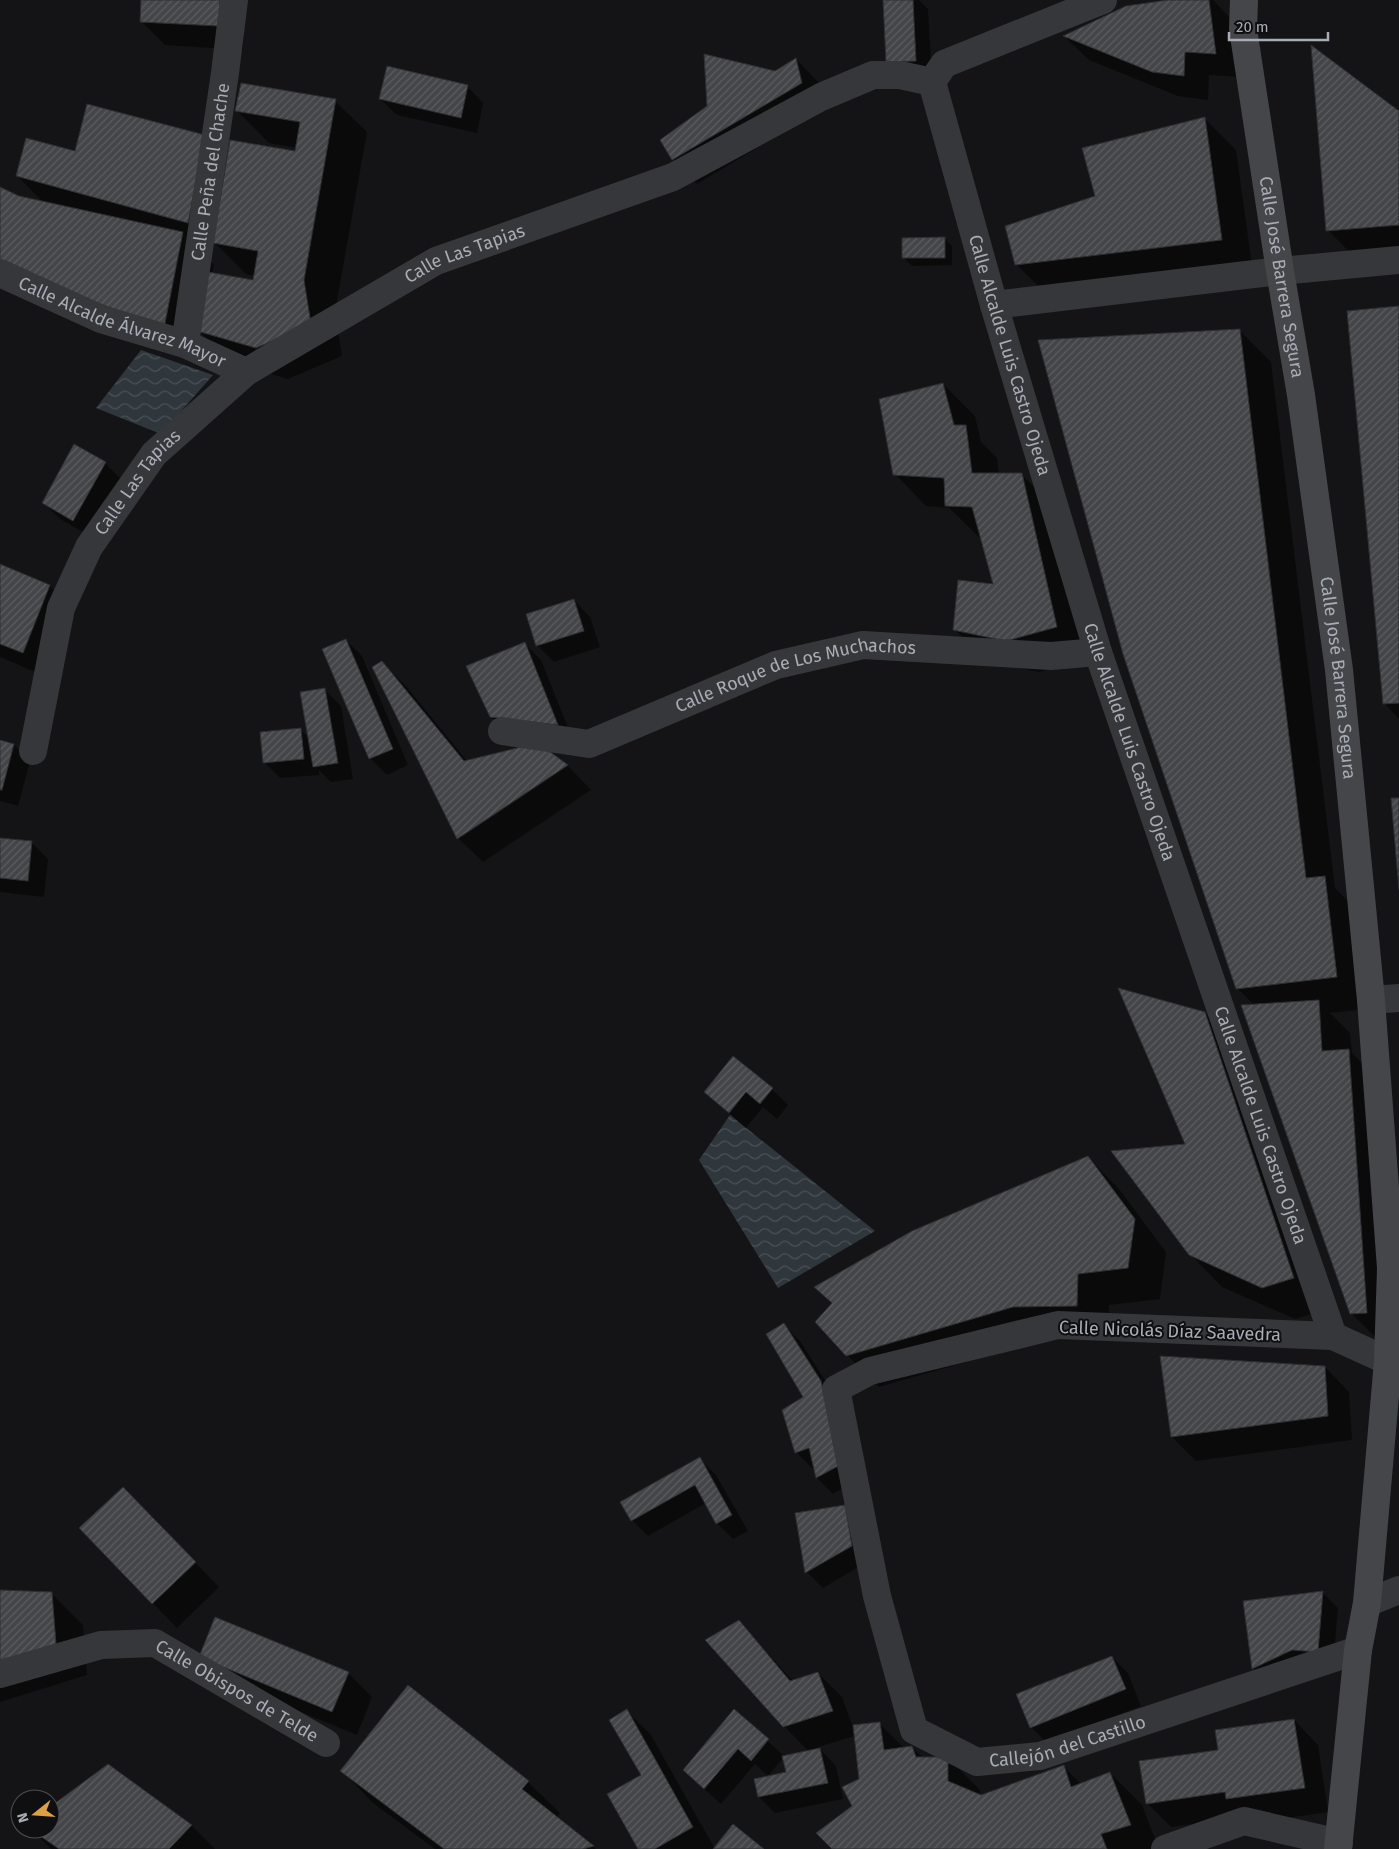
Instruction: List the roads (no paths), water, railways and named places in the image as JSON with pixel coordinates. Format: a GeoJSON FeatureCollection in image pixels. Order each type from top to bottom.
{"type":"FeatureCollection","features":[{"type":"Feature","properties":{"kind":"street","name":"Calle Peña del Chache"},"geometry":{"type":"LineString","coordinates":[[186,344],[226,73],[234,0]]}},
{"type":"Feature","properties":{"kind":"street"},"geometry":{"type":"LineString","coordinates":[[932,82],[944,64],[1103,0]]}},
{"type":"Feature","properties":{"kind":"street","name":"Calle José Barrera Segura"},"geometry":{"type":"LineString","coordinates":[[1244,0],[1244,29],[1280,271],[1301,395],[1339,670],[1371,1000],[1391,1268],[1394,1362]]}},
{"type":"Feature","properties":{"kind":"street","name":"Calle Las Tapias"},"geometry":{"type":"LineString","coordinates":[[33,751],[62,608],[89,547],[154,454],[246,372],[436,261],[673,176],[821,98],[873,75],[900,75],[932,82]]}},
{"type":"Feature","properties":{"kind":"street","name":"Calle Alcalde Luis Castro Ojeda"},"geometry":{"type":"LineString","coordinates":[[932,82],[994,305],[1098,652],[1333,1336]]}},
{"type":"Feature","properties":{"kind":"street"},"geometry":{"type":"LineString","coordinates":[[994,305],[1280,271],[1399,260]]}},
{"type":"Feature","properties":{"kind":"street","name":"Calle Alcalde Álvarez Mayor"},"geometry":{"type":"LineString","coordinates":[[0,274],[101,319],[186,344],[246,372]]}},
{"type":"Feature","properties":{"kind":"street","name":"Calle Roque de Los Muchachos"},"geometry":{"type":"LineString","coordinates":[[502,731],[590,744],[776,665],[863,645],[1051,656],[1098,652]]}},
{"type":"Feature","properties":{"kind":"street"},"geometry":{"type":"LineString","coordinates":[[1371,1000],[1399,998]]}},
{"type":"Feature","properties":{"kind":"street","name":"Calle Nicolás Díaz Saavedra"},"geometry":{"type":"LineString","coordinates":[[836,1389],[870,1371],[1058,1325],[1333,1336]]}},
{"type":"Feature","properties":{"kind":"street"},"geometry":{"type":"LineString","coordinates":[[1165,1849],[1244,1822],[1338,1846],[1358,1650],[1367,1603],[1394,1362],[1333,1336]]}},
{"type":"Feature","properties":{"kind":"street","name":"Callejón del Castillo"},"geometry":{"type":"LineString","coordinates":[[836,1389],[877,1596],[914,1730],[977,1762],[1040,1756],[1358,1650]]}},
{"type":"Feature","properties":{"kind":"street"},"geometry":{"type":"LineString","coordinates":[[1367,1603],[1399,1590]]}},
{"type":"Feature","properties":{"kind":"street","name":"Calle Obispos de Telde"},"geometry":{"type":"LineString","coordinates":[[0,1674],[101,1645],[155,1643],[326,1743]]}},
{"type":"Feature","properties":{"kind":"water"},"geometry":{"type":"Polygon","coordinates":[[[141,350],[213,375],[161,434],[96,408],[141,350]]]}},
{"type":"Feature","properties":{"kind":"water"},"geometry":{"type":"Polygon","coordinates":[[[730,1115],[875,1231],[778,1288],[699,1160],[730,1115]]]}}]}
